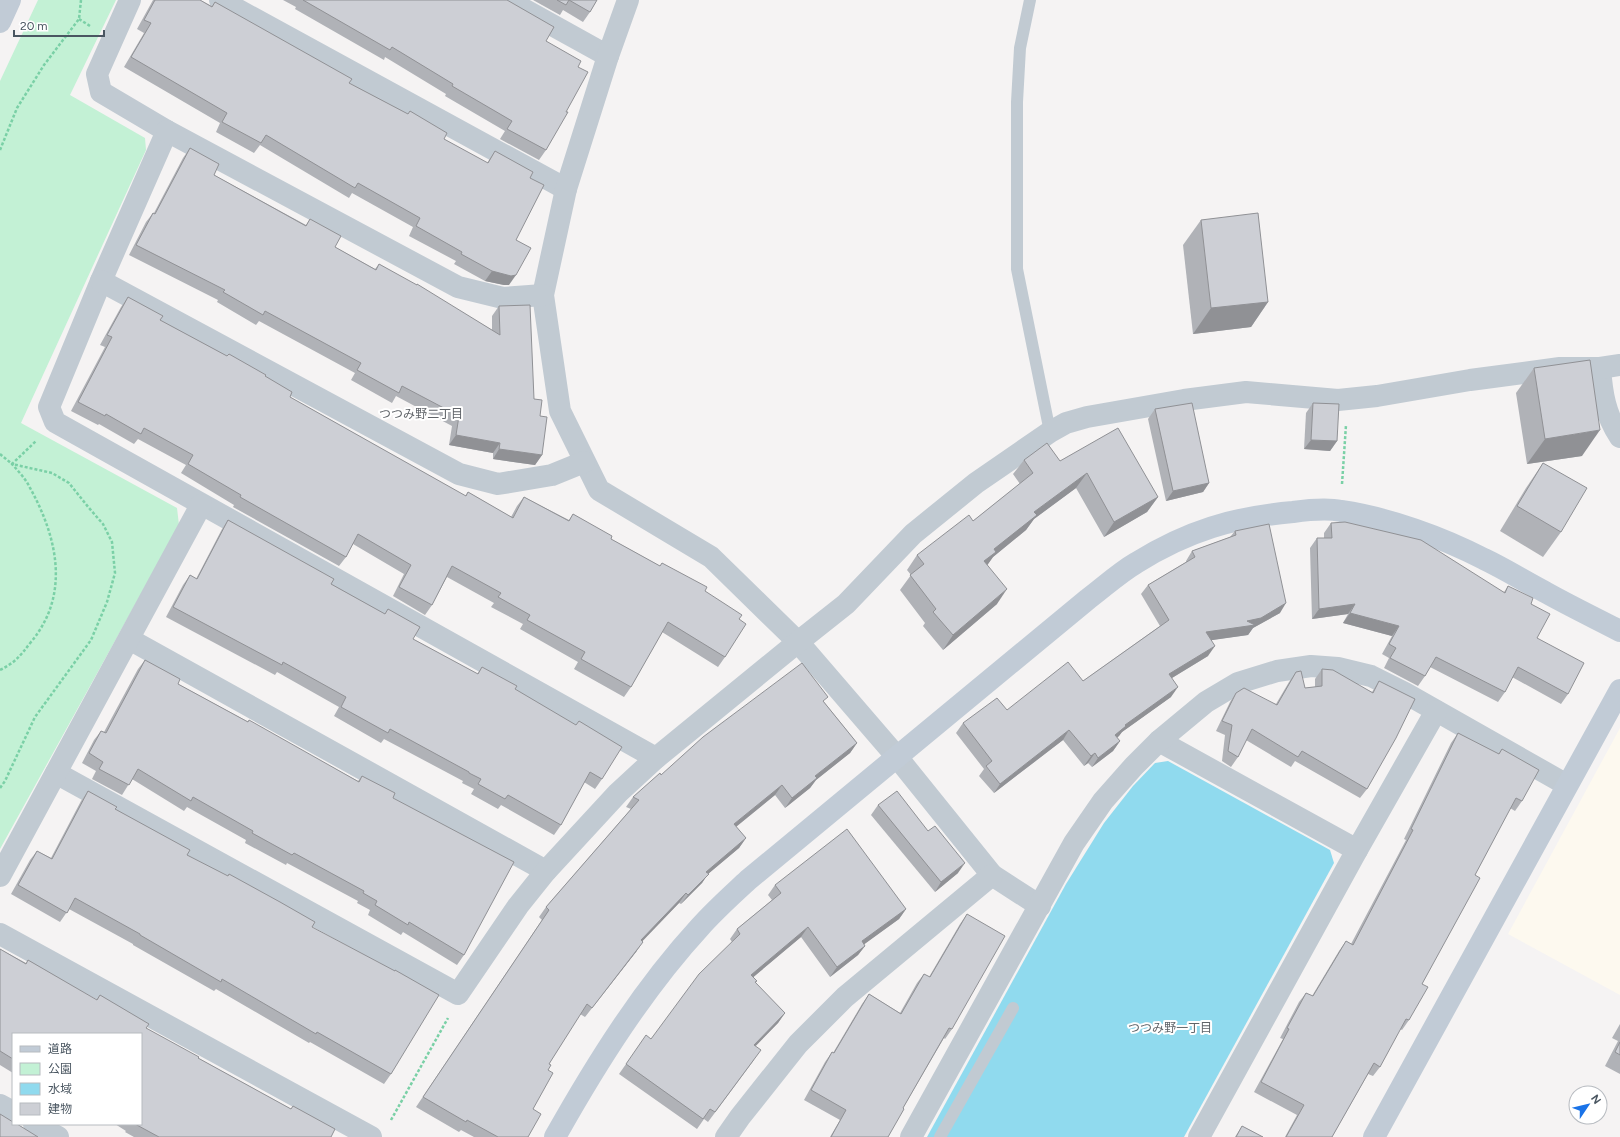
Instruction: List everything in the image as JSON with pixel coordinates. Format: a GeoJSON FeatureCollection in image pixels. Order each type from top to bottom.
{"type":"FeatureCollection","features":[{"type":"Feature","properties":{"kind":"street"},"geometry":{"type":"LineString","coordinates":[[0,22],[10,0]]}},
{"type":"Feature","properties":{"kind":"street"},"geometry":{"type":"LineString","coordinates":[[130,0],[97,74],[101,92],[167,131],[458,287],[503,298],[543,295]]}},
{"type":"Feature","properties":{"kind":"street"},"geometry":{"type":"LineString","coordinates":[[220,0],[566,189]]}},
{"type":"Feature","properties":{"kind":"street"},"geometry":{"type":"LineString","coordinates":[[507,0],[608,56]]}},
{"type":"Feature","properties":{"kind":"street"},"geometry":{"type":"LineString","coordinates":[[628,0],[608,56],[566,189],[543,295],[560,411],[599,490],[711,557],[798,642],[897,757],[992,875],[1040,906]]}},
{"type":"Feature","properties":{"kind":"street"},"geometry":{"type":"LineString","coordinates":[[167,131],[101,282],[49,407],[55,422],[201,505],[656,758]]}},
{"type":"Feature","properties":{"kind":"street"},"geometry":{"type":"LineString","coordinates":[[101,282],[459,474],[498,484],[552,475],[584,462]]}},
{"type":"Feature","properties":{"kind":"street"},"geometry":{"type":"LineString","coordinates":[[56,773],[458,994],[518,906],[546,871],[618,793],[656,758],[846,604],[913,534],[976,484],[1050,432],[1066,423],[1087,417],[1184,400],[1246,392],[1338,400],[1560,368],[1610,366],[1602,396],[1613,425],[1620,437]]}},
{"type":"Feature","properties":{"kind":"street"},"geometry":{"type":"LineString","coordinates":[[0,876],[201,505]]}},
{"type":"Feature","properties":{"kind":"street"},"geometry":{"type":"LineString","coordinates":[[555,1137],[575,1102],[652,984],[700,926],[748,880],[1088,599],[1135,563],[1165,546],[1201,530],[1237,519],[1300,511],[1340,510],[1403,526],[1440,538],[1484,559],[1620,631]]}},
{"type":"Feature","properties":{"kind":"street"},"geometry":{"type":"LineString","coordinates":[[129,639],[546,871]]}},
{"type":"Feature","properties":{"kind":"street"},"geometry":{"type":"LineString","coordinates":[[911,1137],[1074,843],[1103,801],[1134,766],[1159,741],[1206,702],[1238,683],[1277,671],[1311,666],[1338,668],[1371,676],[1567,785]]}},
{"type":"Feature","properties":{"kind":"street"},"geometry":{"type":"LineString","coordinates":[[1374,1137],[1620,690]]}},
{"type":"Feature","properties":{"kind":"street"},"geometry":{"type":"LineString","coordinates":[[1199,1137],[1357,850],[1436,711]]}},
{"type":"Feature","properties":{"kind":"street"},"geometry":{"type":"LineString","coordinates":[[1159,741],[1357,850]]}},
{"type":"Feature","properties":{"kind":"street"},"geometry":{"type":"LineString","coordinates":[[726,1137],[753,1100],[798,1044],[845,997],[992,875]]}},
{"type":"Feature","properties":{"kind":"street"},"geometry":{"type":"LineString","coordinates":[[0,934],[379,1131]]}},
{"type":"Feature","properties":{"kind":"street"},"geometry":{"type":"LineString","coordinates":[[0,1105],[12,1111]]}},
{"type":"Feature","properties":{"kind":"street"},"geometry":{"type":"LineString","coordinates":[[36,1125],[58,1137]]}},
{"type":"Feature","properties":{"kind":"lane"},"geometry":{"type":"LineString","coordinates":[[1030,0],[1020,48],[1017,102],[1017,269],[1050,432]]}},
{"type":"Feature","properties":{"kind":"lane"},"geometry":{"type":"LineString","coordinates":[[940,1137],[1013,1008]]}},
{"type":"Feature","properties":{"kind":"path"},"geometry":{"type":"LineString","coordinates":[[0,150],[17,108],[44,65],[79,19],[81,0]]}},
{"type":"Feature","properties":{"kind":"path"},"geometry":{"type":"LineString","coordinates":[[1340,510],[1348,399]]}},
{"type":"Feature","properties":{"kind":"path"},"geometry":{"type":"LineString","coordinates":[[12,464],[34,442]]}},
{"type":"Feature","properties":{"kind":"path"},"geometry":{"type":"LineString","coordinates":[[0,454],[12,464],[29,485],[46,522],[56,557],[55,596],[39,632],[13,664],[0,670]]}},
{"type":"Feature","properties":{"kind":"path"},"geometry":{"type":"LineString","coordinates":[[0,788],[5,781],[35,717],[52,696],[91,640],[107,602],[115,573],[112,542],[103,524],[69,483],[52,473],[12,464]]}},
{"type":"Feature","properties":{"kind":"path"},"geometry":{"type":"LineString","coordinates":[[379,1131],[453,1009],[458,994]]}},
{"type":"Feature","properties":{"kind":"shaded area"},"geometry":{"type":"Polygon","coordinates":[[[1620,728],[1620,995],[1508,934],[1620,728]]]}},
{"type":"Feature","properties":{"kind":"green space"},"geometry":{"type":"Polygon","coordinates":[[[38,0],[116,0],[70,95],[145,138],[146,150],[21,423],[177,508],[179,525],[0,849],[0,81],[38,0]]]}},
{"type":"Feature","properties":{"kind":"water"},"geometry":{"type":"Polygon","coordinates":[[[1168,761],[1330,850],[1334,863],[1184,1137],[927,1137],[1066,884],[1104,823],[1133,786],[1155,763],[1168,761]]]}},
{"type":"Feature","properties":{"kind":"building"},"geometry":{"type":"Polygon","coordinates":[[[155,0],[200,0],[212,7],[215,2],[352,79],[349,83],[408,114],[410,111],[447,133],[444,139],[488,163],[495,151],[533,172],[530,178],[544,185],[516,240],[531,248],[516,275],[511,276],[492,271],[461,254],[462,252],[416,226],[420,218],[358,183],[355,188],[266,135],[261,143],[222,122],[227,113],[131,57],[151,23],[144,20],[155,0]]]}},
{"type":"Feature","properties":{"kind":"building"},"geometry":{"type":"Polygon","coordinates":[[[303,0],[507,0],[554,27],[546,41],[581,61],[578,67],[588,72],[566,112],[568,112],[546,150],[507,129],[512,121],[452,86],[453,84],[392,47],[390,50],[303,0]]]}},
{"type":"Feature","properties":{"kind":"building"},"geometry":{"type":"Polygon","coordinates":[[[557,0],[569,0],[566,5],[557,0]]]}},
{"type":"Feature","properties":{"kind":"building"},"geometry":{"type":"Polygon","coordinates":[[[569,0],[597,0],[590,12],[569,0]]]}},
{"type":"Feature","properties":{"kind":"building"},"geometry":{"type":"Polygon","coordinates":[[[190,148],[219,164],[214,175],[306,226],[310,219],[341,236],[335,247],[376,270],[379,264],[417,284],[500,335],[499,306],[530,305],[534,399],[542,400],[540,416],[547,417],[542,455],[499,449],[500,443],[456,435],[459,416],[402,386],[399,393],[357,370],[361,363],[265,311],[263,315],[223,292],[225,290],[136,245],[153,213],[155,214],[190,148]]]}},
{"type":"Feature","properties":{"kind":"building"},"geometry":{"type":"Polygon","coordinates":[[[1258,213],[1268,302],[1211,308],[1201,220],[1258,213]]]}},
{"type":"Feature","properties":{"kind":"building"},"geometry":{"type":"Polygon","coordinates":[[[128,297],[163,316],[160,320],[227,356],[229,354],[266,375],[265,376],[292,392],[290,397],[466,496],[468,492],[513,518],[524,497],[569,521],[573,514],[612,536],[611,539],[660,566],[662,563],[707,587],[705,591],[742,615],[739,619],[746,624],[725,657],[668,622],[631,687],[581,659],[585,652],[527,620],[530,615],[498,597],[501,593],[452,566],[432,605],[399,587],[411,565],[358,534],[346,557],[240,497],[241,495],[188,464],[193,455],[144,428],[141,434],[106,414],[105,416],[78,402],[112,337],[107,335],[128,297]]]}},
{"type":"Feature","properties":{"kind":"building"},"geometry":{"type":"Polygon","coordinates":[[[1590,360],[1600,430],[1545,439],[1534,368],[1590,360]]]}},
{"type":"Feature","properties":{"kind":"building"},"geometry":{"type":"Polygon","coordinates":[[[1192,403],[1209,483],[1173,491],[1155,409],[1192,403]]]}},
{"type":"Feature","properties":{"kind":"building"},"geometry":{"type":"Polygon","coordinates":[[[1313,403],[1339,404],[1337,441],[1311,440],[1313,403]]]}},
{"type":"Feature","properties":{"kind":"building"},"geometry":{"type":"Polygon","coordinates":[[[1118,428],[1158,497],[1114,522],[1087,473],[1034,512],[1037,515],[994,549],[996,552],[984,561],[1007,589],[953,635],[933,612],[936,609],[910,575],[924,564],[917,555],[969,515],[973,521],[1033,473],[1024,460],[1047,443],[1060,461],[1118,428]]]}},
{"type":"Feature","properties":{"kind":"building"},"geometry":{"type":"Polygon","coordinates":[[[1543,463],[1587,488],[1561,532],[1517,506],[1543,463]]]}},
{"type":"Feature","properties":{"kind":"building"},"geometry":{"type":"Polygon","coordinates":[[[228,520],[334,579],[331,584],[385,614],[388,609],[420,627],[413,639],[478,674],[482,667],[517,686],[515,689],[576,725],[579,721],[622,747],[602,779],[590,772],[561,825],[508,795],[505,799],[478,784],[481,779],[390,729],[388,733],[341,707],[346,697],[283,662],[282,665],[173,607],[190,575],[197,579],[228,520]]]}},
{"type":"Feature","properties":{"kind":"building"},"geometry":{"type":"Polygon","coordinates":[[[1345,522],[1421,540],[1505,593],[1508,586],[1533,598],[1531,604],[1550,614],[1537,638],[1584,663],[1568,694],[1518,667],[1505,692],[1436,657],[1425,676],[1390,658],[1396,648],[1389,644],[1399,626],[1350,613],[1355,604],[1319,609],[1317,538],[1332,538],[1331,523],[1345,522]]]}},
{"type":"Feature","properties":{"kind":"building"},"geometry":{"type":"Polygon","coordinates":[[[1269,524],[1286,603],[1261,618],[1247,621],[1255,625],[1206,632],[1215,646],[1169,674],[1178,687],[1125,725],[1126,726],[1115,735],[1120,741],[1098,758],[1095,753],[1091,756],[1069,730],[1000,784],[986,766],[992,761],[963,723],[997,698],[1007,710],[1068,662],[1083,681],[1169,620],[1148,585],[1195,557],[1192,551],[1236,535],[1235,531],[1269,524]]]}},
{"type":"Feature","properties":{"kind":"building"},"geometry":{"type":"Polygon","coordinates":[[[145,660],[180,679],[178,684],[248,722],[249,720],[359,782],[362,776],[395,793],[393,798],[514,862],[464,955],[409,922],[408,925],[375,905],[377,901],[363,893],[364,891],[294,853],[292,855],[252,833],[253,831],[193,797],[191,801],[138,769],[129,785],[99,769],[103,762],[89,753],[101,731],[106,733],[145,660]]]}},
{"type":"Feature","properties":{"kind":"building"},"geometry":{"type":"Polygon","coordinates":[[[802,663],[828,697],[823,701],[857,743],[815,776],[817,778],[792,798],[782,785],[734,824],[746,838],[706,872],[709,874],[688,895],[686,893],[641,940],[643,942],[592,1008],[587,1004],[549,1064],[551,1065],[548,1070],[553,1073],[533,1109],[541,1114],[528,1137],[498,1137],[467,1120],[466,1122],[423,1097],[549,910],[546,907],[639,800],[633,797],[660,773],[661,775],[703,737],[802,663]]]}},
{"type":"Feature","properties":{"kind":"building"},"geometry":{"type":"Polygon","coordinates":[[[1322,669],[1333,670],[1373,693],[1379,681],[1415,699],[1396,738],[1367,789],[1302,751],[1298,757],[1252,729],[1238,757],[1228,751],[1232,725],[1222,721],[1236,693],[1244,688],[1277,705],[1296,672],[1301,671],[1305,688],[1322,686],[1322,669]]]}},
{"type":"Feature","properties":{"kind":"building"},"geometry":{"type":"Polygon","coordinates":[[[1458,733],[1499,754],[1502,749],[1539,770],[1522,801],[1516,798],[1475,875],[1480,878],[1422,984],[1428,987],[1409,1020],[1406,1019],[1380,1067],[1374,1063],[1332,1137],[1286,1137],[1304,1105],[1261,1082],[1306,993],[1313,996],[1346,941],[1353,945],[1413,830],[1411,829],[1458,733]]]}},
{"type":"Feature","properties":{"kind":"building"},"geometry":{"type":"Polygon","coordinates":[[[88,791],[117,807],[115,809],[190,850],[187,855],[228,876],[229,874],[280,902],[315,922],[312,927],[395,970],[439,995],[391,1074],[317,1032],[316,1034],[222,979],[221,982],[140,934],[75,898],[67,913],[18,885],[37,851],[52,859],[88,791]]]}},
{"type":"Feature","properties":{"kind":"building"},"geometry":{"type":"Polygon","coordinates":[[[897,791],[928,831],[935,826],[965,863],[941,882],[878,805],[897,791]]]}},
{"type":"Feature","properties":{"kind":"building"},"geometry":{"type":"Polygon","coordinates":[[[847,829],[906,909],[862,941],[865,946],[837,967],[808,927],[751,975],[757,981],[755,982],[785,1013],[754,1045],[761,1050],[715,1112],[710,1109],[703,1119],[626,1064],[646,1035],[651,1039],[699,974],[740,934],[737,929],[781,893],[775,885],[847,829]]]}},
{"type":"Feature","properties":{"kind":"building"},"geometry":{"type":"Polygon","coordinates":[[[967,914],[1005,936],[952,1029],[949,1028],[888,1137],[831,1137],[846,1110],[811,1090],[832,1052],[834,1053],[869,994],[901,1014],[924,974],[930,977],[967,914]]]}},
{"type":"Feature","properties":{"kind":"building"},"geometry":{"type":"Polygon","coordinates":[[[0,949],[26,964],[28,960],[97,1000],[100,995],[149,1024],[146,1028],[199,1057],[198,1058],[291,1109],[293,1106],[335,1129],[331,1137],[159,1137],[137,1125],[142,1125],[142,1033],[12,1033],[12,1058],[0,1051],[0,949]]]}},
{"type":"Feature","properties":{"kind":"building"},"geometry":{"type":"Polygon","coordinates":[[[1620,1042],[1620,1055],[1615,1052],[1620,1042]]]}},
{"type":"Feature","properties":{"kind":"building"},"geometry":{"type":"Polygon","coordinates":[[[0,1114],[12,1121],[12,1125],[19,1125],[38,1137],[0,1137],[0,1114]]]}},
{"type":"Feature","properties":{"kind":"building"},"geometry":{"type":"Polygon","coordinates":[[[1242,1126],[1263,1137],[1236,1137],[1242,1126]]]}},
{"type":"Feature","properties":{"kind":"district","name":"つつみ野二丁目"},"geometry":{"type":"Point","coordinates":[421,414]}},
{"type":"Feature","properties":{"kind":"district","name":"つつみ野一丁目"},"geometry":{"type":"Point","coordinates":[1170,1028]}}]}
